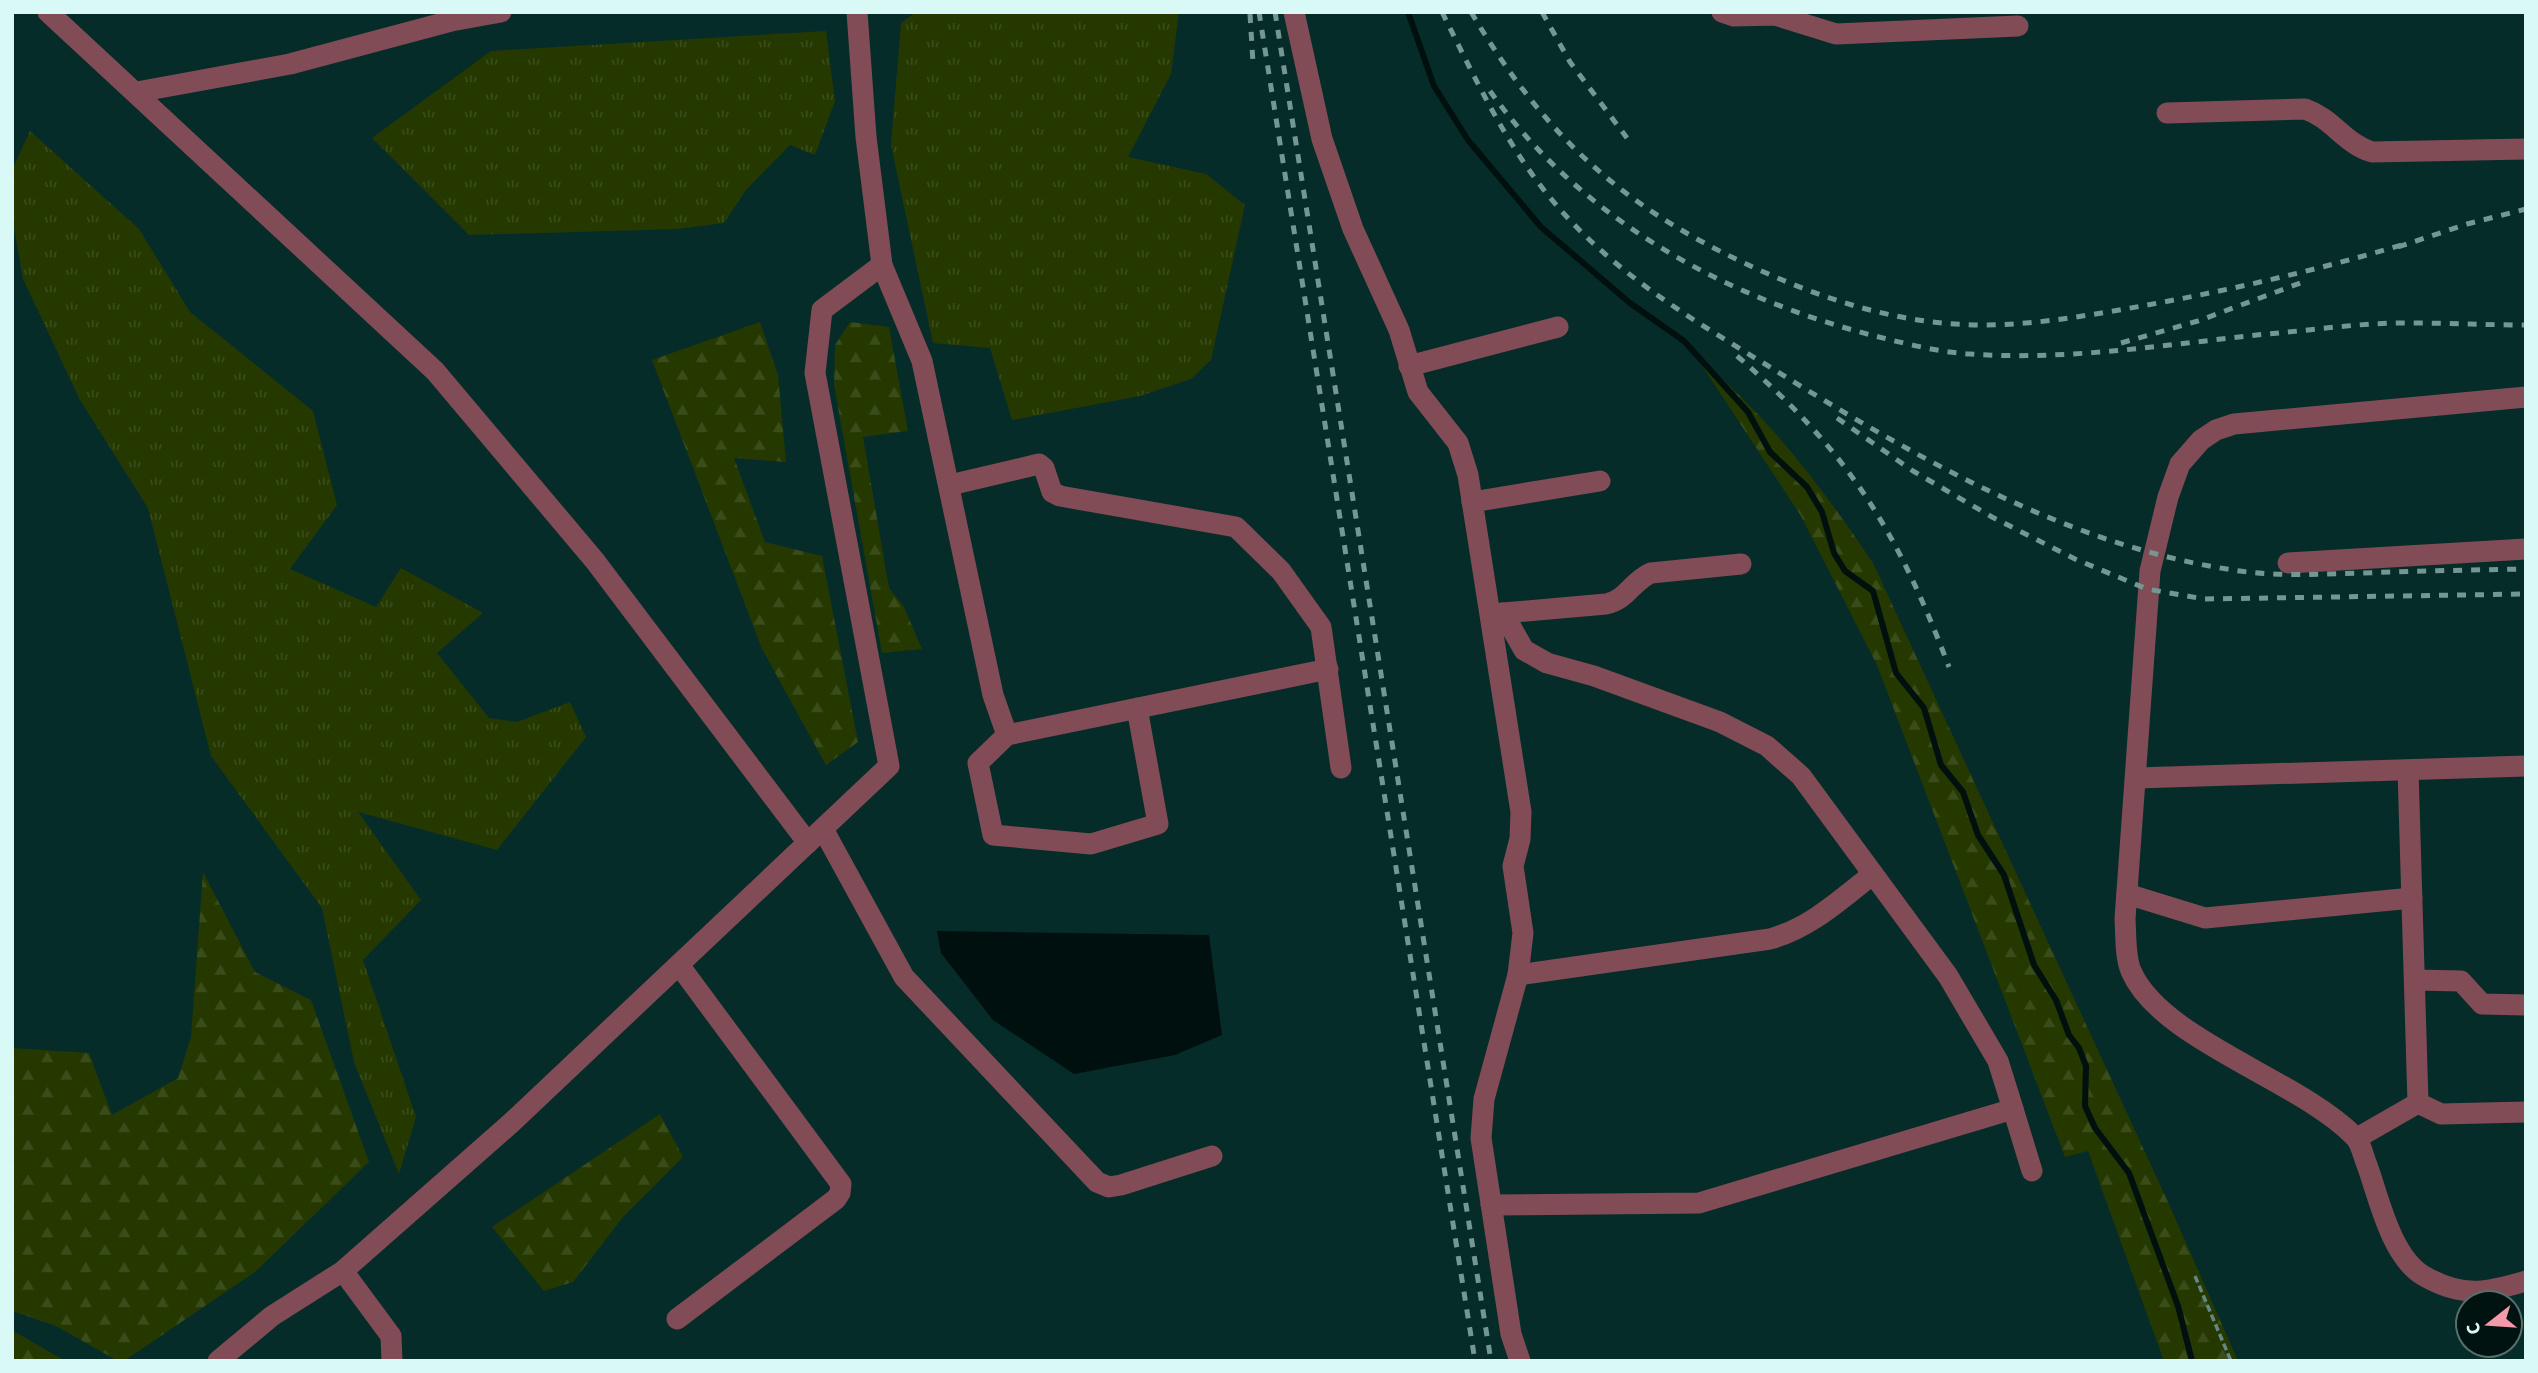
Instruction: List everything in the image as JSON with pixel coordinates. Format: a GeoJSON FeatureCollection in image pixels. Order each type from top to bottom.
{"type":"FeatureCollection","features":[{"type":"Feature","properties":{"kind":"street"},"geometry":{"type":"LineString","coordinates":[[48,12],[435,371],[595,561],[815,836],[904,977],[1097,1182],[1109,1187],[1121,1185],[1212,1156]]}},
{"type":"Feature","properties":{"kind":"street"},"geometry":{"type":"LineString","coordinates":[[137,92],[290,64],[451,21],[501,12]]}},
{"type":"Feature","properties":{"kind":"street"},"geometry":{"type":"LineString","coordinates":[[857,12],[866,137],[882,265],[922,362],[993,695],[1007,735]]}},
{"type":"Feature","properties":{"kind":"street"},"geometry":{"type":"LineString","coordinates":[[1294,12],[1329,160],[1353,229],[1399,330],[1418,392],[1458,443],[1464,458],[1497,614],[1521,812],[1520,839],[1513,866],[1523,933],[1518,975],[1484,1099],[1481,1138],[1511,1334],[1520,1361]]}},
{"type":"Feature","properties":{"kind":"street"},"geometry":{"type":"LineString","coordinates":[[1722,12],[1734,16],[1774,15],[1836,34],[2018,26]]}},
{"type":"Feature","properties":{"kind":"street"},"geometry":{"type":"LineString","coordinates":[[2166,113],[2305,110],[2319,114],[2351,142],[2372,152],[2526,149]]}},
{"type":"Feature","properties":{"kind":"street"},"geometry":{"type":"LineString","coordinates":[[218,1361],[272,1317],[343,1271],[510,1124],[889,766],[815,373],[822,310],[882,265]]}},
{"type":"Feature","properties":{"kind":"street"},"geometry":{"type":"LineString","coordinates":[[1409,366],[1559,327]]}},
{"type":"Feature","properties":{"kind":"street"},"geometry":{"type":"LineString","coordinates":[[2526,397],[2234,424],[2216,430],[2189,451],[2173,478],[2147,589],[2125,919],[2130,969],[2147,999],[2172,1021],[2308,1098],[2357,1138],[2394,1242],[2422,1275],[2452,1288],[2486,1293],[2526,1281]]}},
{"type":"Feature","properties":{"kind":"street"},"geometry":{"type":"LineString","coordinates":[[950,485],[1039,464],[1044,468],[1052,492],[1060,496],[1236,527],[1281,571],[1321,627],[1341,768]]}},
{"type":"Feature","properties":{"kind":"street"},"geometry":{"type":"LineString","coordinates":[[1472,502],[1600,481]]}},
{"type":"Feature","properties":{"kind":"street"},"geometry":{"type":"LineString","coordinates":[[2288,563],[2526,549]]}},
{"type":"Feature","properties":{"kind":"street"},"geometry":{"type":"LineString","coordinates":[[1497,614],[1616,602],[1642,577],[1651,573],[1741,564]]}},
{"type":"Feature","properties":{"kind":"street"},"geometry":{"type":"LineString","coordinates":[[1497,614],[1524,650],[1547,663],[1594,676],[1720,722],[1767,746],[1801,776],[1948,976],[1998,1061],[2032,1171]]}},
{"type":"Feature","properties":{"kind":"street"},"geometry":{"type":"LineString","coordinates":[[1137,708],[1158,824],[1091,844],[993,835],[978,763],[1007,735],[1137,708],[1328,669]]}},
{"type":"Feature","properties":{"kind":"street"},"geometry":{"type":"LineString","coordinates":[[2136,778],[2526,766]]}},
{"type":"Feature","properties":{"kind":"street"},"geometry":{"type":"LineString","coordinates":[[2408,770],[2418,1103]]}},
{"type":"Feature","properties":{"kind":"street"},"geometry":{"type":"LineString","coordinates":[[1518,975],[1770,939],[1792,933],[1810,923],[1873,874]]}},
{"type":"Feature","properties":{"kind":"street"},"geometry":{"type":"LineString","coordinates":[[2127,894],[2205,918],[2412,898]]}},
{"type":"Feature","properties":{"kind":"street"},"geometry":{"type":"LineString","coordinates":[[677,1319],[841,1193],[841,1184],[678,965]]}},
{"type":"Feature","properties":{"kind":"street"},"geometry":{"type":"LineString","coordinates":[[2415,980],[2461,981],[2482,1004],[2526,1005]]}},
{"type":"Feature","properties":{"kind":"street"},"geometry":{"type":"LineString","coordinates":[[2357,1138],[2418,1103]]}},
{"type":"Feature","properties":{"kind":"street"},"geometry":{"type":"LineString","coordinates":[[2418,1103],[2441,1114],[2526,1112]]}},
{"type":"Feature","properties":{"kind":"street"},"geometry":{"type":"LineString","coordinates":[[1491,1205],[1699,1203],[2013,1110]]}},
{"type":"Feature","properties":{"kind":"street"},"geometry":{"type":"LineString","coordinates":[[343,1271],[391,1336],[392,1361]]}},
{"type":"Feature","properties":{"kind":"path"},"geometry":{"type":"LineString","coordinates":[[2195,1276],[2231,1361]]}},
{"type":"Feature","properties":{"kind":"green space"},"geometry":{"type":"Polygon","coordinates":[[[916,12],[1179,12],[1171,74],[1128,157],[1206,174],[1245,205],[1211,360],[1191,379],[1140,396],[1012,420],[990,348],[933,343],[891,145],[901,23],[916,12]]]}},
{"type":"Feature","properties":{"kind":"green space"},"geometry":{"type":"Polygon","coordinates":[[[826,31],[835,101],[815,155],[790,145],[745,191],[724,223],[678,229],[469,235],[372,138],[491,51],[826,31]]]}},
{"type":"Feature","properties":{"kind":"green space"},"geometry":{"type":"Polygon","coordinates":[[[30,131],[139,229],[190,312],[313,411],[337,505],[290,569],[376,607],[401,568],[483,613],[437,653],[489,718],[517,722],[570,702],[586,737],[497,850],[358,812],[421,900],[363,960],[416,1117],[399,1174],[354,1062],[322,908],[211,756],[148,508],[80,400],[23,279],[12,216],[12,170],[30,131]]]}},
{"type":"Feature","properties":{"kind":"green space"},"geometry":{"type":"Polygon","coordinates":[[[760,322],[778,375],[786,462],[734,458],[765,542],[822,556],[858,742],[826,765],[762,649],[652,360],[760,322]]]}},
{"type":"Feature","properties":{"kind":"green space"},"geometry":{"type":"Polygon","coordinates":[[[850,322],[889,327],[908,431],[863,437],[889,588],[904,607],[922,649],[882,653],[834,385],[835,345],[850,322]]]}},
{"type":"Feature","properties":{"kind":"green space"},"geometry":{"type":"Polygon","coordinates":[[[1695,355],[1770,427],[1833,505],[1873,563],[2168,1202],[2238,1361],[2164,1361],[2088,1151],[2065,1157],[1877,665],[1801,516],[1695,355]]]}},
{"type":"Feature","properties":{"kind":"green space"},"geometry":{"type":"Polygon","coordinates":[[[203,872],[255,972],[311,1000],[369,1162],[255,1272],[124,1361],[118,1361],[56,1326],[12,1311],[12,1048],[89,1053],[112,1115],[178,1078],[191,1037],[203,872]]]}},
{"type":"Feature","properties":{"kind":"green space"},"geometry":{"type":"Polygon","coordinates":[[[660,1114],[683,1157],[623,1217],[573,1282],[544,1291],[492,1227],[660,1114]]]}},
{"type":"Feature","properties":{"kind":"green space"},"geometry":{"type":"Polygon","coordinates":[[[12,1330],[65,1361],[12,1361],[12,1330]]]}},
{"type":"Feature","properties":{"kind":"shaded area"},"geometry":{"type":"Polygon","coordinates":[[[937,931],[1209,935],[1222,1035],[1175,1055],[1074,1074],[993,1020],[941,953],[937,931]]]}},
{"type":"Feature","properties":{"kind":"waterway"},"geometry":{"type":"LineString","coordinates":[[1408,12],[1434,86],[1468,140],[1541,227],[1630,303],[1684,341],[1748,412],[1770,452],[1807,487],[1822,512],[1834,553],[1845,571],[1873,591],[1896,673],[1924,708],[1941,765],[1963,792],[1978,835],[2004,875],[2034,965],[2056,1000],[2069,1035],[2079,1048],[2086,1066],[2085,1106],[2095,1128],[2129,1173],[2178,1306],[2192,1361]]}},
{"type":"Feature","properties":{"kind":"railway"},"geometry":{"type":"LineString","coordinates":[[1259,12],[1475,1361]]}},
{"type":"Feature","properties":{"kind":"railway"},"geometry":{"type":"LineString","coordinates":[[1275,12],[1491,1361]]}},
{"type":"Feature","properties":{"kind":"railway"},"geometry":{"type":"LineString","coordinates":[[1442,12],[1494,114],[1524,162],[1558,207],[1604,253],[1656,294],[1710,330],[1931,462],[2048,517],[2109,540],[2170,558],[2233,570],[2298,575],[2526,569]]}},
{"type":"Feature","properties":{"kind":"railway"},"geometry":{"type":"LineString","coordinates":[[1471,12],[1501,59],[1564,138],[1636,201],[1677,228],[1723,253],[1824,296],[1875,311],[1955,324],[2003,325],[2063,319],[2241,286],[2405,244]]}},
{"type":"Feature","properties":{"kind":"railway"},"geometry":{"type":"LineString","coordinates":[[1542,12],[1570,62],[1627,138]]}},
{"type":"Feature","properties":{"kind":"railway"},"geometry":{"type":"LineString","coordinates":[[1250,14],[1253,63]]}},
{"type":"Feature","properties":{"kind":"railway"},"geometry":{"type":"LineString","coordinates":[[1490,91],[1526,137],[1567,178],[1611,214],[1659,246],[1709,274],[1761,298],[1816,319],[1908,344],[1970,354],[2045,355],[2377,324],[2526,325]]}},
{"type":"Feature","properties":{"kind":"railway"},"geometry":{"type":"LineString","coordinates":[[2398,247],[2467,224],[2526,209]]}},
{"type":"Feature","properties":{"kind":"railway"},"geometry":{"type":"LineString","coordinates":[[2121,343],[2198,321],[2303,282]]}},
{"type":"Feature","properties":{"kind":"railway"},"geometry":{"type":"LineString","coordinates":[[1737,356],[1810,426],[1840,460],[1866,496],[1910,574],[1949,667]]}},
{"type":"Feature","properties":{"kind":"railway"},"geometry":{"type":"LineString","coordinates":[[1837,418],[1913,471],[1992,517],[2075,559],[2147,589],[2204,599],[2526,594]]}}]}
